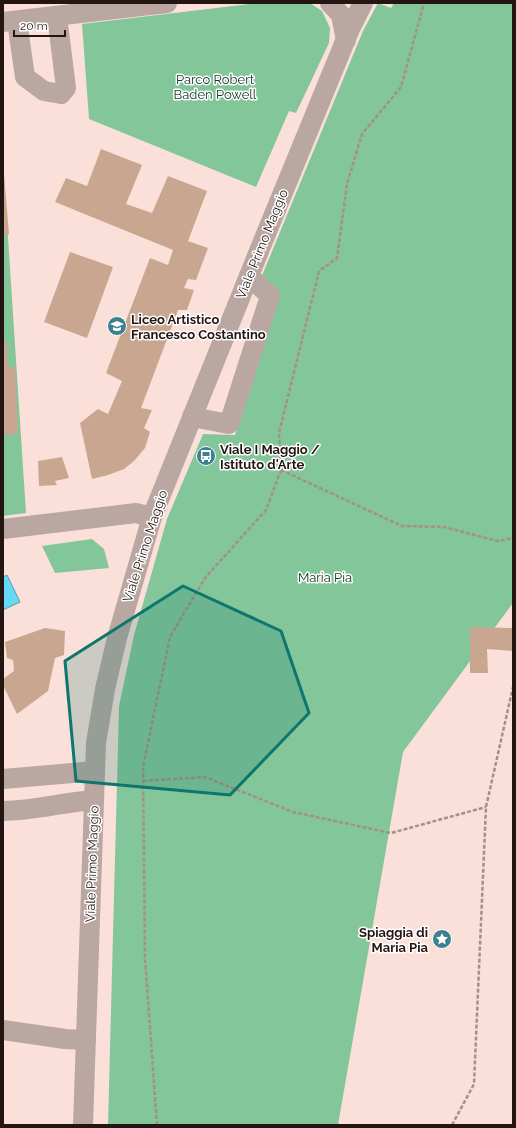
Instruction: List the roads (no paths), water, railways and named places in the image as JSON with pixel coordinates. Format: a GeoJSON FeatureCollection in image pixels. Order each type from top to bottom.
{"type":"FeatureCollection","features":[{"type":"Feature","properties":{"kind":"street"},"geometry":{"type":"LineString","coordinates":[[57,16],[66,88],[61,94],[44,91],[25,77],[10,21],[167,3]]}},
{"type":"Feature","properties":{"kind":"street"},"geometry":{"type":"LineString","coordinates":[[330,3],[341,15],[346,40]]}},
{"type":"Feature","properties":{"kind":"street","name":"Viale Primo Maggio"},"geometry":{"type":"LineString","coordinates":[[83,1125],[96,743],[105,689],[117,638],[152,517],[249,276],[346,40],[363,3]]}},
{"type":"Feature","properties":{"kind":"street"},"geometry":{"type":"LineString","coordinates":[[192,417],[229,424],[270,296],[249,276]]}},
{"type":"Feature","properties":{"kind":"street"},"geometry":{"type":"LineString","coordinates":[[3,529],[136,513],[152,517]]}},
{"type":"Feature","properties":{"kind":"street"},"geometry":{"type":"LineString","coordinates":[[3,779],[96,771]]}},
{"type":"Feature","properties":{"kind":"street"},"geometry":{"type":"LineString","coordinates":[[3,811],[19,811],[94,800]]}},
{"type":"Feature","properties":{"kind":"street"},"geometry":{"type":"LineString","coordinates":[[3,1030],[65,1039],[86,1040]]}},
{"type":"Feature","properties":{"kind":"water"},"geometry":{"type":"Polygon","coordinates":[[[7,575],[20,602],[3,610],[3,577],[7,575]]]}},
{"type":"Feature","properties":{"kind":"place","name":"Liceo Artistico Francesco Costantino"},"geometry":{"type":"Point","coordinates":[117,326]}},
{"type":"Feature","properties":{"kind":"place","name":"Viale I Maggio / Istituto d'Arte"},"geometry":{"type":"Point","coordinates":[206,456]}},
{"type":"Feature","properties":{"kind":"place","name":"Spiaggia di Maria Pia"},"geometry":{"type":"Point","coordinates":[442,939]}},
{"type":"Feature","properties":{"kind":"park label","name":"Parco Robert Baden Powell"},"geometry":{"type":"Point","coordinates":[215,86]}},
{"type":"Feature","properties":{"kind":"park label","name":"Maria Pia"},"geometry":{"type":"Point","coordinates":[325,577]}}]}
